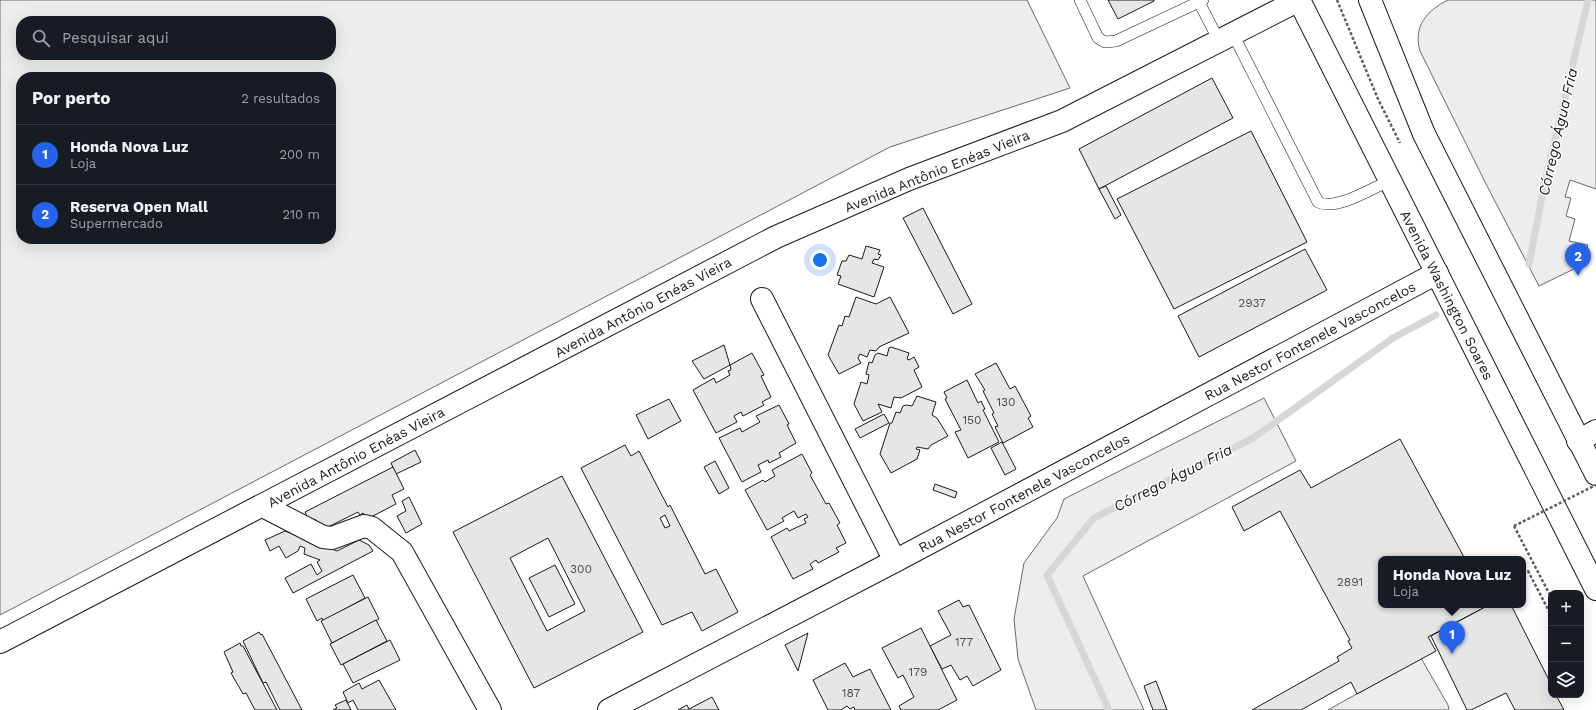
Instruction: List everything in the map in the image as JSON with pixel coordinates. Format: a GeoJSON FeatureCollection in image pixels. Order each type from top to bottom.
{"type":"FeatureCollection","features":[{"type":"Feature","properties":{"kind":"main road","name":"Avenida Antônio Enéas Vieira"},"geometry":{"type":"LineString","coordinates":[[0,642],[776,237],[909,179],[1062,121],[1299,0]]}},
{"type":"Feature","properties":{"kind":"main road","name":"Avenida Washington Soares"},"geometry":{"type":"LineString","coordinates":[[1299,0],[1596,590]]}},
{"type":"Feature","properties":{"kind":"main road"},"geometry":{"type":"LineString","coordinates":[[1374,1],[1424,134],[1508,299],[1587,436],[1596,474]]}},
{"type":"Feature","properties":{"kind":"main road","name":"Rua Nestor Fontenele Vasconcelos"},"geometry":{"type":"LineString","coordinates":[[609,710],[895,561],[1437,273]]}},
{"type":"Feature","properties":{"kind":"main road"},"geometry":{"type":"LineString","coordinates":[[762,299],[895,561]]}},
{"type":"Feature","properties":{"kind":"main road"},"geometry":{"type":"LineString","coordinates":[[263,506],[323,537],[332,538],[358,527],[369,527],[402,552],[490,710]]}},
{"type":"Feature","properties":{"kind":"lane"},"geometry":{"type":"LineString","coordinates":[[1080,0],[1098,38],[1105,42],[1116,41],[1201,1],[1226,38],[1318,202],[1325,206],[1336,204],[1389,181]]}},
{"type":"Feature","properties":{"kind":"path"},"geometry":{"type":"LineString","coordinates":[[1548,591],[1514,526],[1596,485]]}},
{"type":"Feature","properties":{"kind":"path"},"geometry":{"type":"LineString","coordinates":[[1526,572],[1528,571],[1548,609]]}},
{"type":"Feature","properties":{"kind":"shaded area"},"geometry":{"type":"Polygon","coordinates":[[[0,0],[1027,0],[1070,88],[890,147],[0,615],[0,0]]]}},
{"type":"Feature","properties":{"kind":"shaded area"},"geometry":{"type":"Polygon","coordinates":[[[1448,0],[1596,0],[1596,189],[1570,180],[1565,197],[1571,198],[1566,216],[1575,219],[1569,241],[1588,245],[1582,265],[1539,286],[1486,184],[1420,51],[1418,34],[1423,21],[1433,9],[1448,0]]]}},
{"type":"Feature","properties":{"kind":"shaded area"},"geometry":{"type":"Polygon","coordinates":[[[1264,398],[1296,461],[1083,576],[1144,710],[1036,710],[1018,659],[1014,619],[1024,563],[1057,518],[1064,499],[1264,398]]]}},
{"type":"Feature","properties":{"kind":"shaded area"},"geometry":{"type":"Polygon","coordinates":[[[1421,658],[1448,705],[1449,710],[1328,710],[1421,658]]]}},
{"type":"Feature","properties":{"kind":"building"},"geometry":{"type":"Polygon","coordinates":[[[1108,0],[1154,0],[1154,1],[1118,19],[1108,0]]]}},
{"type":"Feature","properties":{"kind":"building"},"geometry":{"type":"Polygon","coordinates":[[[1212,78],[1233,118],[1099,189],[1079,149],[1212,78]]]}},
{"type":"Feature","properties":{"kind":"building"},"geometry":{"type":"Polygon","coordinates":[[[1251,131],[1307,242],[1174,309],[1117,199],[1251,131]]]}},
{"type":"Feature","properties":{"kind":"building"},"geometry":{"type":"Polygon","coordinates":[[[1106,186],[1121,215],[1115,219],[1099,189],[1106,186]]]}},
{"type":"Feature","properties":{"kind":"building"},"geometry":{"type":"Polygon","coordinates":[[[923,208],[972,304],[953,314],[903,218],[923,208]]]}},
{"type":"Feature","properties":{"kind":"building"},"geometry":{"type":"Polygon","coordinates":[[[866,246],[880,250],[878,254],[881,255],[878,260],[874,259],[872,263],[884,267],[874,297],[838,284],[841,276],[837,275],[842,261],[846,261],[849,255],[862,259],[866,246]]]}},
{"type":"Feature","properties":{"kind":"building"},"geometry":{"type":"Polygon","coordinates":[[[1305,249],[1327,290],[1199,357],[1178,316],[1305,249]]]}},
{"type":"Feature","properties":{"kind":"building"},"geometry":{"type":"Polygon","coordinates":[[[856,297],[876,304],[890,297],[909,333],[879,347],[876,351],[870,350],[867,357],[860,354],[858,358],[861,363],[839,374],[828,355],[839,325],[842,326],[845,316],[849,317],[856,297]]]}},
{"type":"Feature","properties":{"kind":"building"},"geometry":{"type":"Polygon","coordinates":[[[724,345],[730,365],[704,379],[692,361],[724,345]]]}},
{"type":"Feature","properties":{"kind":"building"},"geometry":{"type":"Polygon","coordinates":[[[891,347],[909,353],[907,359],[909,360],[914,357],[919,367],[914,370],[922,387],[901,398],[894,397],[891,408],[878,404],[882,412],[863,421],[854,404],[861,382],[867,384],[869,375],[866,374],[869,362],[872,363],[875,355],[878,353],[887,356],[889,348],[891,347]]]}},
{"type":"Feature","properties":{"kind":"building"},"geometry":{"type":"Polygon","coordinates":[[[752,353],[764,375],[761,376],[771,397],[762,402],[764,405],[743,416],[741,412],[734,416],[737,422],[716,433],[693,390],[714,378],[716,383],[730,375],[728,371],[731,370],[730,365],[752,353]]]}},
{"type":"Feature","properties":{"kind":"building"},"geometry":{"type":"Polygon","coordinates":[[[996,363],[1010,389],[1015,386],[1031,416],[1028,418],[1033,427],[1003,443],[995,427],[998,426],[992,414],[994,413],[983,391],[985,390],[975,374],[996,363]]]}},
{"type":"Feature","properties":{"kind":"building"},"geometry":{"type":"Polygon","coordinates":[[[967,380],[978,403],[981,401],[985,409],[983,410],[999,442],[968,458],[955,432],[961,430],[945,399],[947,398],[944,392],[967,380]]]}},
{"type":"Feature","properties":{"kind":"building"},"geometry":{"type":"Polygon","coordinates":[[[917,396],[936,402],[932,415],[937,418],[948,436],[931,445],[928,449],[917,447],[916,449],[920,450],[917,459],[891,473],[880,454],[890,423],[892,423],[896,412],[900,413],[903,406],[912,406],[917,396]]]}},
{"type":"Feature","properties":{"kind":"building"},"geometry":{"type":"Polygon","coordinates":[[[669,399],[681,421],[648,439],[636,415],[669,399]]]}},
{"type":"Feature","properties":{"kind":"building"},"geometry":{"type":"Polygon","coordinates":[[[779,405],[789,424],[787,425],[796,443],[779,453],[781,457],[769,463],[768,460],[758,465],[761,472],[742,482],[719,438],[740,428],[742,432],[760,422],[756,416],[779,405]]]}},
{"type":"Feature","properties":{"kind":"building"},"geometry":{"type":"Polygon","coordinates":[[[884,414],[889,423],[860,438],[855,429],[884,414]]]}},
{"type":"Feature","properties":{"kind":"building"},"geometry":{"type":"Polygon","coordinates":[[[1400,439],[1463,556],[1378,556],[1378,608],[1483,608],[1428,637],[1436,651],[1357,694],[1351,682],[1301,710],[1252,710],[1339,661],[1337,657],[1352,648],[1348,641],[1350,640],[1280,511],[1244,531],[1232,507],[1300,470],[1311,488],[1400,439]]]}},
{"type":"Feature","properties":{"kind":"building"},"geometry":{"type":"Polygon","coordinates":[[[1002,442],[1016,469],[1005,475],[991,448],[1002,442]]]}},
{"type":"Feature","properties":{"kind":"building"},"geometry":{"type":"Polygon","coordinates":[[[625,445],[631,456],[639,451],[668,507],[670,505],[705,574],[716,569],[738,612],[702,631],[692,612],[662,625],[581,468],[625,445]],[[665,515],[660,518],[665,528],[670,526],[665,515]]]}},
{"type":"Feature","properties":{"kind":"building"},"geometry":{"type":"Polygon","coordinates":[[[415,450],[421,462],[396,474],[391,463],[415,450]]]}},
{"type":"Feature","properties":{"kind":"building"},"geometry":{"type":"Polygon","coordinates":[[[802,454],[812,473],[810,475],[826,504],[829,503],[840,523],[837,525],[846,543],[836,548],[839,552],[818,563],[816,560],[810,564],[813,569],[793,579],[771,537],[787,528],[789,531],[806,523],[804,519],[808,517],[806,514],[798,518],[794,511],[782,518],[784,521],[767,530],[745,490],[763,480],[765,482],[775,476],[772,470],[802,454]]]}},
{"type":"Feature","properties":{"kind":"building"},"geometry":{"type":"Polygon","coordinates":[[[715,461],[729,488],[719,494],[704,467],[715,461]]]}},
{"type":"Feature","properties":{"kind":"building"},"geometry":{"type":"Polygon","coordinates":[[[393,467],[404,489],[392,495],[396,504],[371,517],[366,518],[363,513],[360,515],[358,512],[324,529],[319,527],[315,519],[310,522],[305,512],[393,467]]]}},
{"type":"Feature","properties":{"kind":"building"},"geometry":{"type":"Polygon","coordinates":[[[562,476],[643,632],[534,688],[453,532],[562,476]],[[548,538],[510,558],[547,631],[585,611],[548,538]]]}},
{"type":"Feature","properties":{"kind":"building"},"geometry":{"type":"Polygon","coordinates":[[[935,484],[957,492],[955,498],[933,490],[935,484]]]}},
{"type":"Feature","properties":{"kind":"building"},"geometry":{"type":"Polygon","coordinates":[[[409,497],[422,524],[406,533],[397,516],[406,511],[402,501],[409,497]]]}},
{"type":"Feature","properties":{"kind":"building"},"geometry":{"type":"Polygon","coordinates":[[[285,531],[337,551],[359,540],[369,545],[373,551],[293,593],[285,578],[311,564],[317,575],[322,571],[317,562],[320,560],[304,554],[305,548],[300,546],[298,551],[286,558],[279,546],[270,551],[265,540],[285,531]]]}},
{"type":"Feature","properties":{"kind":"building"},"geometry":{"type":"Polygon","coordinates":[[[555,565],[575,604],[549,617],[529,578],[555,565]]]}},
{"type":"Feature","properties":{"kind":"building"},"geometry":{"type":"Polygon","coordinates":[[[353,575],[365,598],[323,621],[322,618],[317,621],[306,599],[353,575]]]}},
{"type":"Feature","properties":{"kind":"building"},"geometry":{"type":"Polygon","coordinates":[[[368,597],[379,619],[332,643],[321,621],[368,597]]]}},
{"type":"Feature","properties":{"kind":"building"},"geometry":{"type":"Polygon","coordinates":[[[959,600],[963,607],[969,605],[1001,670],[973,686],[967,676],[960,680],[951,665],[942,669],[930,646],[951,635],[938,611],[959,600]]]}},
{"type":"Feature","properties":{"kind":"building"},"geometry":{"type":"Polygon","coordinates":[[[1483,608],[1513,608],[1548,678],[1548,698],[1558,698],[1564,710],[1515,710],[1506,693],[1471,710],[1467,710],[1431,636],[1483,608]]]}},
{"type":"Feature","properties":{"kind":"building"},"geometry":{"type":"Polygon","coordinates":[[[376,620],[387,641],[341,665],[330,644],[376,620]]]}},
{"type":"Feature","properties":{"kind":"building"},"geometry":{"type":"Polygon","coordinates":[[[921,628],[957,700],[938,710],[901,710],[899,706],[914,697],[903,675],[898,678],[882,648],[921,628]]]}},
{"type":"Feature","properties":{"kind":"building"},"geometry":{"type":"Polygon","coordinates":[[[259,632],[261,635],[262,634],[302,710],[280,710],[266,682],[263,683],[243,641],[259,632]]]}},
{"type":"Feature","properties":{"kind":"building"},"geometry":{"type":"Polygon","coordinates":[[[808,633],[798,671],[785,645],[808,633]]]}},
{"type":"Feature","properties":{"kind":"building"},"geometry":{"type":"Polygon","coordinates":[[[390,640],[400,660],[353,683],[343,664],[390,640]]]}},
{"type":"Feature","properties":{"kind":"building"},"geometry":{"type":"Polygon","coordinates":[[[240,643],[277,710],[255,710],[246,693],[243,694],[231,673],[233,672],[224,652],[240,643]]]}},
{"type":"Feature","properties":{"kind":"building"},"geometry":{"type":"Polygon","coordinates":[[[845,663],[853,677],[870,669],[891,710],[855,710],[854,707],[850,709],[847,706],[841,710],[828,710],[813,680],[845,663]]]}},
{"type":"Feature","properties":{"kind":"building"},"geometry":{"type":"Polygon","coordinates":[[[379,680],[396,710],[358,710],[353,700],[348,703],[343,692],[359,683],[362,689],[379,680]]]}},
{"type":"Feature","properties":{"kind":"building"},"geometry":{"type":"Polygon","coordinates":[[[1156,681],[1167,710],[1153,710],[1144,686],[1156,681]]]}},
{"type":"Feature","properties":{"kind":"building"},"geometry":{"type":"Polygon","coordinates":[[[712,697],[719,710],[678,710],[687,705],[689,709],[712,697]]]}},
{"type":"Feature","properties":{"kind":"building"},"geometry":{"type":"Polygon","coordinates":[[[346,700],[351,710],[333,710],[337,708],[335,705],[346,700]]]}},
{"type":"Feature","properties":{"kind":"waterway","name":"Córrego Água Fria"},"geometry":{"type":"LineString","coordinates":[[1529,264],[1544,186],[1588,0]]}},
{"type":"Feature","properties":{"kind":"waterway","name":"Córrego Água Fria"},"geometry":{"type":"LineString","coordinates":[[1109,710],[1047,575],[1094,518],[1253,438],[1393,338],[1436,315]]}},
{"type":"Feature","properties":{"kind":"place","name":"Reserva Open Mall"},"geometry":{"type":"Point","coordinates":[1578,276]}},
{"type":"Feature","properties":{"kind":"place","name":"Honda Nova Luz"},"geometry":{"type":"Point","coordinates":[1452,654]}}]}
